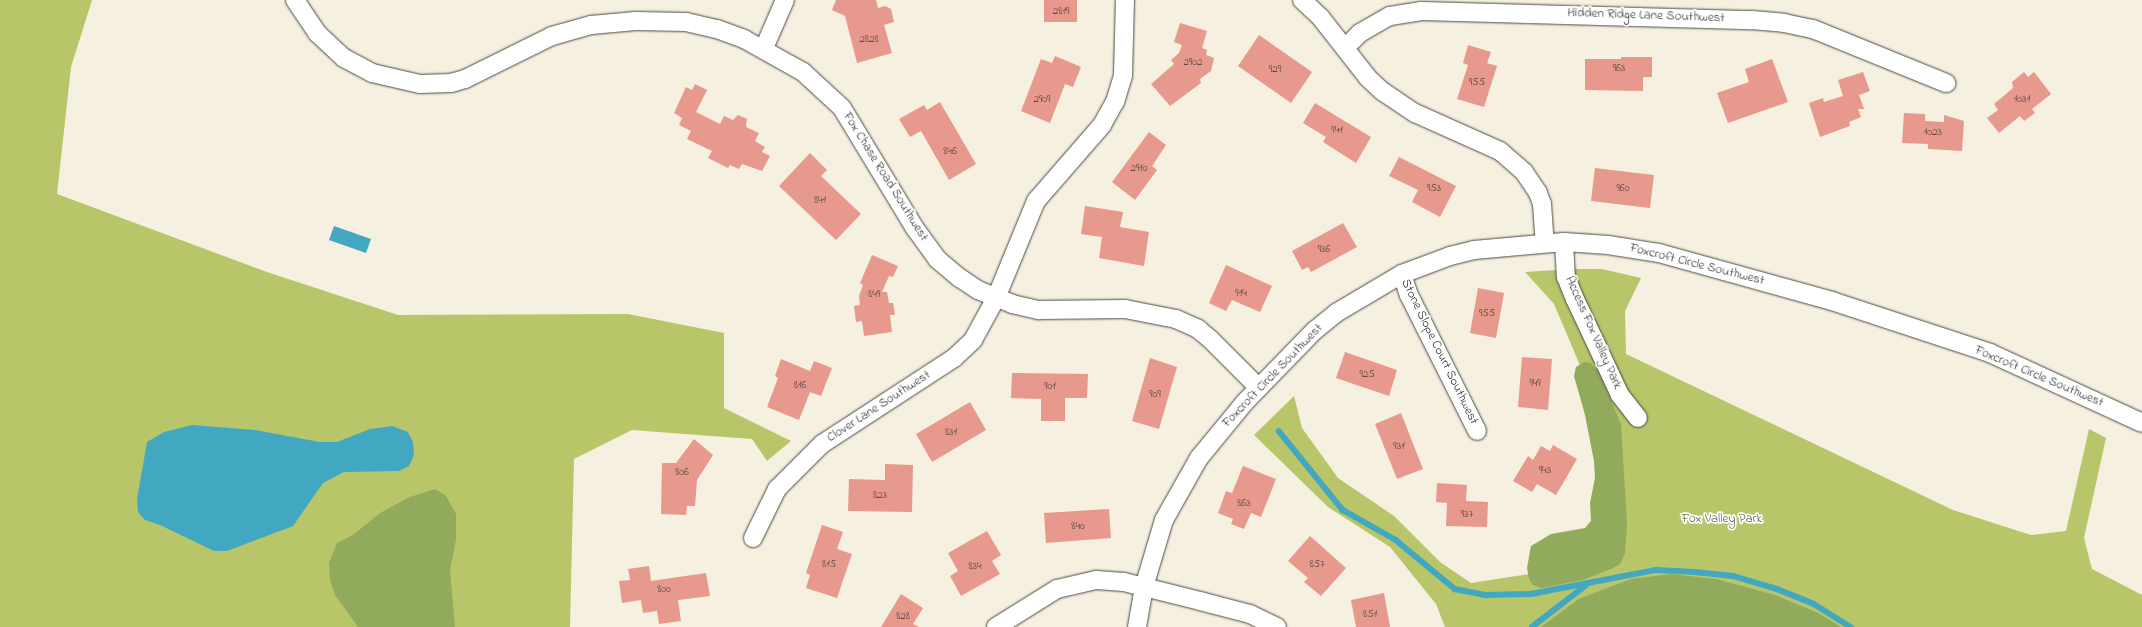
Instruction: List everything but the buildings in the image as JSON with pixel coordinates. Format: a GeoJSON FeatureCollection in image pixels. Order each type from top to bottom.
{"type":"FeatureCollection","features":[{"type":"Feature","properties":{"kind":"street","name":"Fox Chase Road Southwest"},"geometry":{"type":"LineString","coordinates":[[295,0],[317,33],[344,58],[372,74],[420,84],[451,83],[465,79],[560,32],[609,23],[668,21],[693,23],[717,29],[764,48],[803,72],[842,108],[929,249],[960,278],[996,298],[1039,310],[1125,309],[1176,319],[1198,329],[1258,387]]}},
{"type":"Feature","properties":{"kind":"street"},"geometry":{"type":"LineString","coordinates":[[764,48],[785,0]]}},
{"type":"Feature","properties":{"kind":"street","name":"Clover Lane Southwest"},"geometry":{"type":"LineString","coordinates":[[752,538],[772,497],[790,474],[837,432],[918,382],[964,350],[984,324],[1036,201],[1102,125],[1115,102],[1123,75],[1125,0]]}},
{"type":"Feature","properties":{"kind":"street"},"geometry":{"type":"LineString","coordinates":[[1302,0],[1321,18],[1368,78],[1397,102],[1434,123],[1484,143],[1512,160],[1524,172],[1538,193],[1544,220],[1545,243]]}},
{"type":"Feature","properties":{"kind":"street","name":"Hidden Ridge Lane Southwest"},"geometry":{"type":"LineString","coordinates":[[1345,48],[1360,33],[1390,16],[1470,5],[1714,18],[1798,25],[1946,83]]}},
{"type":"Feature","properties":{"kind":"street","name":"Foxcroft Circle Southwest"},"geometry":{"type":"LineString","coordinates":[[1137,627],[1144,586],[1158,535],[1185,480],[1223,426],[1258,387],[1314,331],[1336,313],[1402,274],[1460,253],[1490,247],[1564,242],[1608,245],[1660,253],[1832,301],[1990,353],[2142,422]]}},
{"type":"Feature","properties":{"kind":"street","name":"Access Fox Valley Park"},"geometry":{"type":"LineString","coordinates":[[1564,242],[1566,277],[1575,299],[1620,395],[1638,418]]}},
{"type":"Feature","properties":{"kind":"street","name":"Stone Slope Court Southwest"},"geometry":{"type":"LineString","coordinates":[[1402,274],[1409,295],[1477,431]]}},
{"type":"Feature","properties":{"kind":"street"},"geometry":{"type":"LineString","coordinates":[[996,627],[1044,596],[1072,584],[1109,580],[1144,586],[1250,614],[1277,627]]}},
{"type":"Feature","properties":{"kind":"green space"},"geometry":{"type":"Polygon","coordinates":[[[0,0],[92,0],[71,67],[57,194],[267,272],[398,315],[628,314],[724,333],[724,408],[791,441],[767,461],[752,439],[632,430],[574,459],[570,627],[0,627],[0,0]]]}},
{"type":"Feature","properties":{"kind":"green space","name":"Fox Valley Park"},"geometry":{"type":"Polygon","coordinates":[[[1602,269],[1641,278],[1625,311],[1626,354],[1953,510],[2031,535],[2066,531],[2089,429],[2106,438],[2084,538],[2092,569],[2142,595],[2142,627],[1445,627],[1436,604],[1390,547],[1328,507],[1254,435],[1294,396],[1302,428],[1338,478],[1394,516],[1440,562],[1471,583],[1530,574],[1604,551],[1604,422],[1554,304],[1525,272],[1602,269]]]}},
{"type":"Feature","properties":{"kind":"green space"},"geometry":{"type":"Polygon","coordinates":[[[1584,362],[1591,363],[1599,373],[1621,424],[1627,524],[1625,553],[1620,564],[1613,568],[1583,580],[1541,588],[1533,585],[1529,579],[1527,568],[1531,546],[1551,534],[1585,528],[1591,521],[1590,503],[1595,478],[1594,461],[1585,415],[1574,376],[1576,367],[1584,362]]]}},
{"type":"Feature","properties":{"kind":"green space"},"geometry":{"type":"Polygon","coordinates":[[[435,489],[446,496],[456,514],[456,540],[450,570],[455,627],[358,627],[335,595],[330,580],[329,563],[337,543],[353,535],[380,513],[410,497],[435,489]]]}},
{"type":"Feature","properties":{"kind":"green space"},"geometry":{"type":"Polygon","coordinates":[[[1671,574],[1716,579],[1775,595],[1818,613],[1841,627],[1541,627],[1579,599],[1631,579],[1671,574]]]}},
{"type":"Feature","properties":{"kind":"water"},"geometry":{"type":"Polygon","coordinates":[[[334,226],[371,239],[366,253],[329,240],[334,226]]]}},
{"type":"Feature","properties":{"kind":"water"},"geometry":{"type":"Polygon","coordinates":[[[192,425],[255,430],[320,442],[337,442],[370,429],[392,426],[408,432],[413,442],[414,455],[409,466],[399,471],[344,472],[323,483],[293,526],[227,551],[214,551],[160,525],[145,520],[138,512],[137,499],[147,442],[164,432],[192,425]]]}},
{"type":"Feature","properties":{"kind":"waterway"},"geometry":{"type":"LineString","coordinates":[[1279,431],[1343,510],[1396,540],[1455,589],[1486,595],[1531,594],[1656,570],[1695,572],[1733,576],[1777,589],[1814,604],[1851,627]]}},
{"type":"Feature","properties":{"kind":"waterway"},"geometry":{"type":"LineString","coordinates":[[1532,627],[1585,586]]}}]}
